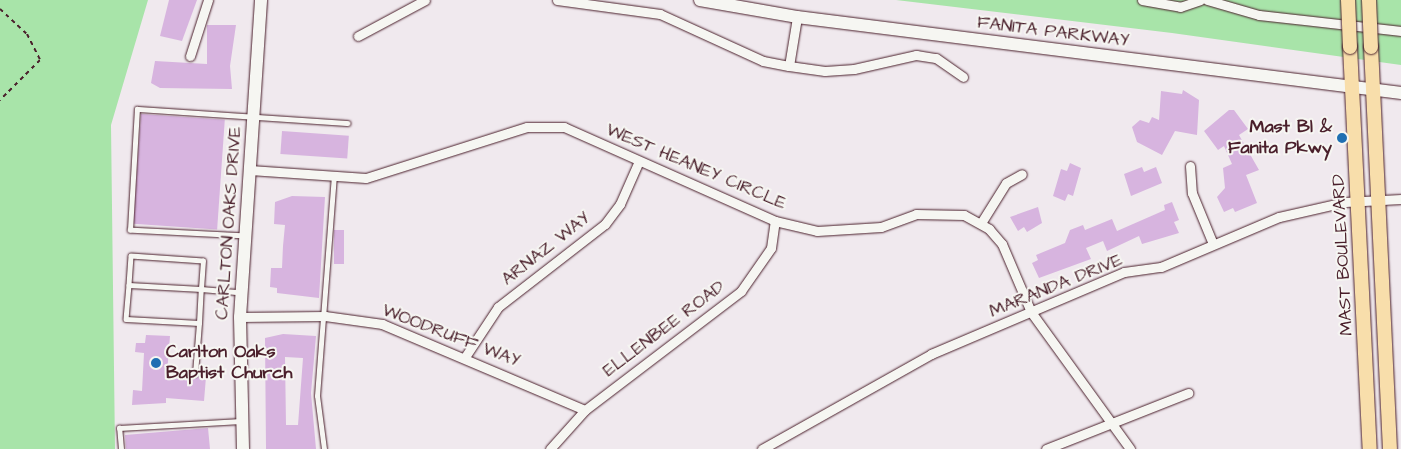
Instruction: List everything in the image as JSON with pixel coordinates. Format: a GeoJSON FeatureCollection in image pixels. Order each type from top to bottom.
{"type":"FeatureCollection","features":[{"type":"Feature","properties":{"kind":"main road","name":"MAST BOULEVARD"},"geometry":{"type":"LineString","coordinates":[[1348,0],[1370,449]]}},
{"type":"Feature","properties":{"kind":"main road"},"geometry":{"type":"LineString","coordinates":[[1369,0],[1375,90],[1390,449]]}},
{"type":"Feature","properties":{"kind":"street"},"geometry":{"type":"LineString","coordinates":[[190,56],[208,0]]}},
{"type":"Feature","properties":{"kind":"street","name":"CARLTON OAKS DRIVE"},"geometry":{"type":"LineString","coordinates":[[243,449],[240,421],[240,317],[260,0]]}},
{"type":"Feature","properties":{"kind":"street"},"geometry":{"type":"LineString","coordinates":[[358,36],[425,0]]}},
{"type":"Feature","properties":{"kind":"street"},"geometry":{"type":"LineString","coordinates":[[557,0],[660,14],[764,61],[790,66],[826,71],[854,69],[916,55],[936,58],[963,77]]}},
{"type":"Feature","properties":{"kind":"street","name":"FANITA PARKWAY"},"geometry":{"type":"LineString","coordinates":[[700,0],[796,17],[1401,94]]}},
{"type":"Feature","properties":{"kind":"street"},"geometry":{"type":"LineString","coordinates":[[1142,0],[1180,7],[1188,1],[1200,0]]}},
{"type":"Feature","properties":{"kind":"street"},"geometry":{"type":"LineString","coordinates":[[1207,0],[1259,14],[1401,31]]}},
{"type":"Feature","properties":{"kind":"street"},"geometry":{"type":"LineString","coordinates":[[790,66],[796,17]]}},
{"type":"Feature","properties":{"kind":"street","name":"WEST HEANEY CIRCLE"},"geometry":{"type":"LineString","coordinates":[[250,170],[366,178],[527,128],[564,127],[776,222],[817,231],[882,227],[916,214],[946,212],[981,223],[1002,244],[1031,312],[1130,449]]}},
{"type":"Feature","properties":{"kind":"street","name":"ARNAZ WAY"},"geometry":{"type":"LineString","coordinates":[[465,356],[498,307],[605,224],[620,204],[639,161]]}},
{"type":"Feature","properties":{"kind":"street"},"geometry":{"type":"LineString","coordinates":[[1190,166],[1192,194],[1213,244]]}},
{"type":"Feature","properties":{"kind":"street"},"geometry":{"type":"LineString","coordinates":[[981,223],[1006,183],[1022,174]]}},
{"type":"Feature","properties":{"kind":"street","name":"MARANDA DRIVE"},"geometry":{"type":"LineString","coordinates":[[762,449],[925,358],[1124,272],[1161,267],[1279,217],[1359,200],[1401,200]]}},
{"type":"Feature","properties":{"kind":"street","name":"ELLENBEE ROAD"},"geometry":{"type":"LineString","coordinates":[[550,449],[584,410],[741,291],[771,248],[776,222]]}},
{"type":"Feature","properties":{"kind":"street","name":"WOODRUFF WAY"},"geometry":{"type":"LineString","coordinates":[[240,317],[325,316],[382,324],[465,356],[584,410]]}},
{"type":"Feature","properties":{"kind":"street"},"geometry":{"type":"LineString","coordinates":[[1046,449],[1188,393]]}},
{"type":"Feature","properties":{"kind":"lane"},"geometry":{"type":"LineString","coordinates":[[245,236],[130,230],[137,109],[253,115],[348,123]]}},
{"type":"Feature","properties":{"kind":"lane"},"geometry":{"type":"LineString","coordinates":[[324,449],[316,396],[325,316],[334,176]]}},
{"type":"Feature","properties":{"kind":"lane"},"geometry":{"type":"LineString","coordinates":[[195,374],[199,324],[203,261],[131,256],[126,319],[199,324]]}},
{"type":"Feature","properties":{"kind":"lane"},"geometry":{"type":"LineString","coordinates":[[129,285],[242,292]]}},
{"type":"Feature","properties":{"kind":"lane"},"geometry":{"type":"LineString","coordinates":[[121,449],[119,428],[240,421]]}},
{"type":"Feature","properties":{"kind":"path"},"geometry":{"type":"LineString","coordinates":[[0,9],[27,34],[40,60],[0,100]]}},
{"type":"Feature","properties":{"kind":"green space"},"geometry":{"type":"Polygon","coordinates":[[[0,0],[148,0],[111,125],[115,449],[0,449],[0,0]]]}},
{"type":"Feature","properties":{"kind":"green space"},"geometry":{"type":"Polygon","coordinates":[[[896,0],[1401,0],[1401,65],[1172,33],[896,0]]]}},
{"type":"Feature","properties":{"kind":"building"},"geometry":{"type":"Polygon","coordinates":[[[169,0],[197,0],[182,41],[160,36],[169,0]]]}},
{"type":"Feature","properties":{"kind":"building"},"geometry":{"type":"Polygon","coordinates":[[[207,25],[236,25],[230,66],[232,89],[160,88],[151,83],[155,61],[207,64],[207,25]]]}},
{"type":"Feature","properties":{"kind":"building"},"geometry":{"type":"Polygon","coordinates":[[[1183,90],[1199,100],[1197,135],[1175,131],[1162,155],[1137,142],[1132,127],[1140,120],[1149,123],[1152,117],[1159,120],[1161,91],[1182,94],[1183,90]]]}},
{"type":"Feature","properties":{"kind":"building"},"geometry":{"type":"Polygon","coordinates":[[[1229,110],[1234,110],[1248,129],[1239,135],[1259,170],[1246,175],[1257,203],[1235,212],[1233,208],[1224,212],[1217,197],[1225,188],[1223,168],[1232,164],[1224,146],[1218,150],[1204,131],[1229,110]]]}},
{"type":"Feature","properties":{"kind":"building"},"geometry":{"type":"Polygon","coordinates":[[[141,114],[225,120],[217,230],[133,224],[141,114]]]}},
{"type":"Feature","properties":{"kind":"building"},"geometry":{"type":"Polygon","coordinates":[[[282,131],[349,136],[347,159],[280,154],[282,131]]]}},
{"type":"Feature","properties":{"kind":"building"},"geometry":{"type":"Polygon","coordinates":[[[1070,163],[1081,168],[1073,196],[1068,194],[1065,201],[1053,196],[1061,169],[1067,171],[1070,163]]]}},
{"type":"Feature","properties":{"kind":"building"},"geometry":{"type":"Polygon","coordinates":[[[1142,167],[1144,172],[1156,167],[1162,183],[1131,196],[1124,174],[1142,167]]]}},
{"type":"Feature","properties":{"kind":"building"},"geometry":{"type":"Polygon","coordinates":[[[292,196],[325,197],[319,298],[277,293],[277,288],[270,287],[271,268],[282,268],[285,225],[274,224],[275,202],[292,196]]]}},
{"type":"Feature","properties":{"kind":"building"},"geometry":{"type":"Polygon","coordinates":[[[1172,202],[1179,220],[1174,222],[1179,233],[1142,244],[1139,236],[1107,251],[1103,241],[1086,248],[1091,259],[1039,278],[1032,263],[1038,260],[1036,255],[1065,243],[1070,230],[1083,225],[1085,230],[1112,219],[1117,231],[1165,210],[1164,205],[1172,202]]]}},
{"type":"Feature","properties":{"kind":"building"},"geometry":{"type":"Polygon","coordinates":[[[1038,207],[1042,223],[1027,232],[1024,227],[1018,231],[1010,217],[1038,207]]]}},
{"type":"Feature","properties":{"kind":"building"},"geometry":{"type":"Polygon","coordinates":[[[334,230],[344,230],[344,264],[334,264],[334,230]]]}},
{"type":"Feature","properties":{"kind":"building"},"geometry":{"type":"Polygon","coordinates":[[[283,334],[316,336],[311,393],[316,449],[266,449],[265,338],[283,334]],[[285,357],[286,425],[298,425],[303,358],[285,357]]]}},
{"type":"Feature","properties":{"kind":"building","name":"Carlton Oaks Baptist Church"},"geometry":{"type":"Polygon","coordinates":[[[146,335],[170,336],[167,374],[206,377],[204,401],[166,398],[166,403],[132,405],[133,390],[142,391],[144,353],[135,352],[136,343],[145,343],[146,335]]]}},
{"type":"Feature","properties":{"kind":"building"},"geometry":{"type":"Polygon","coordinates":[[[208,428],[210,449],[126,449],[125,435],[208,428]]]}},
{"type":"Feature","properties":{"kind":"place","name":"Mast Bl & Fanita Pkwy"},"geometry":{"type":"Point","coordinates":[1342,138]}},
{"type":"Feature","properties":{"kind":"place","name":"Carlton Oaks Baptist Church"},"geometry":{"type":"Point","coordinates":[156,363]}}]}
